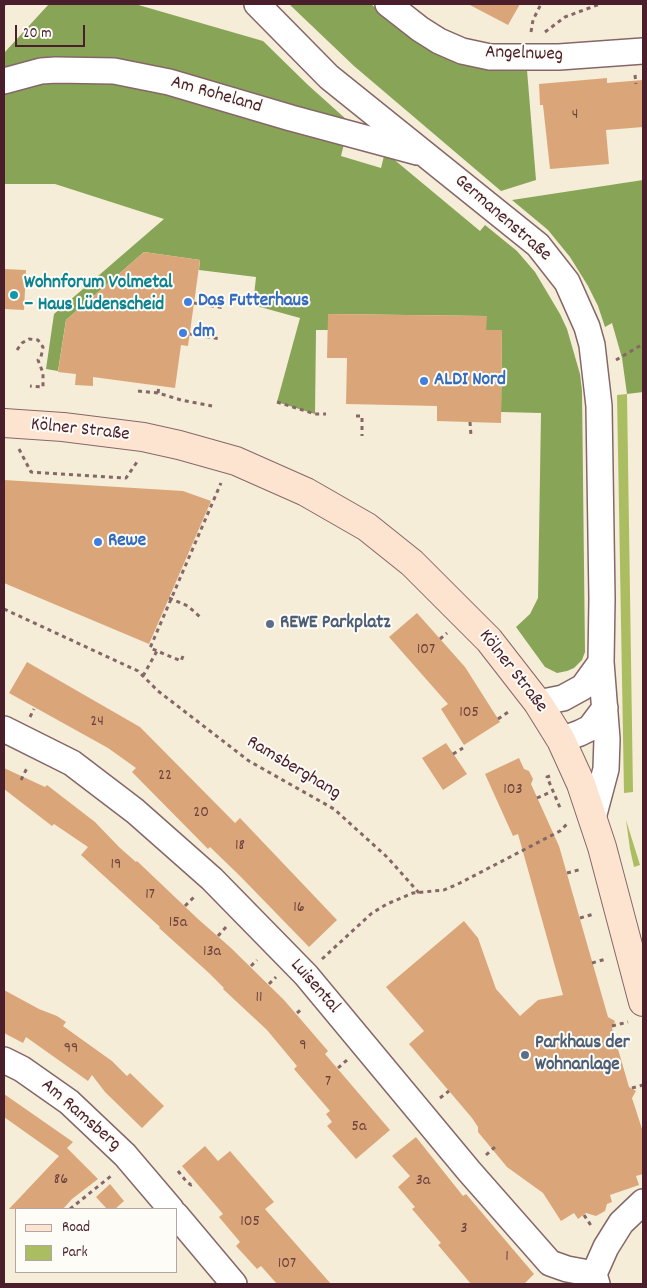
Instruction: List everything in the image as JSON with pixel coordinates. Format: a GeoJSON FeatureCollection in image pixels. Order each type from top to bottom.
{"type":"FeatureCollection","features":[{"type":"Feature","properties":{"kind":"main road","name":"Kölner Straße"},"geometry":{"type":"LineString","coordinates":[[5,423],[100,431],[153,439],[230,459],[306,492],[367,527],[412,563],[489,640],[538,703],[561,740],[581,784],[609,869],[643,1002]]}},
{"type":"Feature","properties":{"kind":"street","name":"Germanenstraße"},"geometry":{"type":"LineString","coordinates":[[257,4],[330,77],[538,245],[567,282],[587,326],[592,345],[599,406],[602,662],[607,739],[606,769],[592,815]]}},
{"type":"Feature","properties":{"kind":"street","name":"Angelnweg"},"geometry":{"type":"LineString","coordinates":[[388,4],[440,41],[462,51],[490,57],[559,57],[643,51]]}},
{"type":"Feature","properties":{"kind":"street","name":"Am Roheland"},"geometry":{"type":"LineString","coordinates":[[4,81],[41,71],[66,69],[114,70],[169,82],[291,118],[425,154]]}},
{"type":"Feature","properties":{"kind":"street"},"geometry":{"type":"LineString","coordinates":[[538,703],[562,698],[584,687],[602,662]]}},
{"type":"Feature","properties":{"kind":"street"},"geometry":{"type":"LineString","coordinates":[[561,740],[590,728],[604,708]]}},
{"type":"Feature","properties":{"kind":"street","name":"Luisental"},"geometry":{"type":"LineString","coordinates":[[4,729],[72,763],[135,811],[212,879],[306,975],[469,1171],[550,1262],[595,1279]]}},
{"type":"Feature","properties":{"kind":"street","name":"Am Ramsberg"},"geometry":{"type":"LineString","coordinates":[[4,1060],[22,1069],[69,1102],[129,1160],[170,1208]]}},
{"type":"Feature","properties":{"kind":"street"},"geometry":{"type":"LineString","coordinates":[[595,1279],[606,1247],[621,1222],[643,1202]]}},
{"type":"Feature","properties":{"kind":"street"},"geometry":{"type":"LineString","coordinates":[[178,1217],[234,1284]]}},
{"type":"Feature","properties":{"kind":"path"},"geometry":{"type":"LineString","coordinates":[[531,35],[533,20],[541,4]]}},
{"type":"Feature","properties":{"kind":"path"},"geometry":{"type":"LineString","coordinates":[[544,33],[565,17],[600,4]]}},
{"type":"Feature","properties":{"kind":"path"},"geometry":{"type":"LineString","coordinates":[[194,303],[225,308]]}},
{"type":"Feature","properties":{"kind":"path"},"geometry":{"type":"LineString","coordinates":[[190,334],[221,339]]}},
{"type":"Feature","properties":{"kind":"path","name":"Kölner Straße"},"geometry":{"type":"LineString","coordinates":[[18,350],[22,343],[29,338],[38,340],[43,347],[41,357],[38,360],[43,373],[43,387],[30,386]]}},
{"type":"Feature","properties":{"kind":"path"},"geometry":{"type":"LineString","coordinates":[[622,358],[643,344]]}},
{"type":"Feature","properties":{"kind":"path"},"geometry":{"type":"LineString","coordinates":[[158,393],[159,386]]}},
{"type":"Feature","properties":{"kind":"path"},"geometry":{"type":"LineString","coordinates":[[138,391],[158,393],[212,406]]}},
{"type":"Feature","properties":{"kind":"path"},"geometry":{"type":"LineString","coordinates":[[277,402],[315,414],[326,414]]}},
{"type":"Feature","properties":{"kind":"path"},"geometry":{"type":"LineString","coordinates":[[356,416],[362,416],[362,436]]}},
{"type":"Feature","properties":{"kind":"path"},"geometry":{"type":"LineString","coordinates":[[470,422],[471,436]]}},
{"type":"Feature","properties":{"kind":"path","name":"Kölner Straße"},"geometry":{"type":"LineString","coordinates":[[5,423],[31,472],[126,478],[153,439]]}},
{"type":"Feature","properties":{"kind":"path"},"geometry":{"type":"LineString","coordinates":[[183,656],[181,661],[150,648],[170,598],[214,502],[230,459]]}},
{"type":"Feature","properties":{"kind":"path"},"geometry":{"type":"LineString","coordinates":[[170,598],[188,606],[200,617]]}},
{"type":"Feature","properties":{"kind":"path","name":"Ramsberghang"},"geometry":{"type":"LineString","coordinates":[[4,609],[138,671],[158,691],[249,761],[334,809],[387,857],[420,894]]}},
{"type":"Feature","properties":{"kind":"path"},"geometry":{"type":"LineString","coordinates":[[143,676],[157,650]]}},
{"type":"Feature","properties":{"kind":"path"},"geometry":{"type":"LineString","coordinates":[[453,754],[462,748]]}},
{"type":"Feature","properties":{"kind":"path"},"geometry":{"type":"LineString","coordinates":[[536,798],[553,791],[547,777]]}},
{"type":"Feature","properties":{"kind":"path"},"geometry":{"type":"LineString","coordinates":[[306,975],[372,913],[406,895],[444,890],[560,831],[570,821],[592,815]]}},
{"type":"Feature","properties":{"kind":"path"},"geometry":{"type":"LineString","coordinates":[[632,1088],[643,1085]]}},
{"type":"Feature","properties":{"kind":"path","name":"Am Ramsberg"},"geometry":{"type":"LineString","coordinates":[[71,1208],[99,1187],[129,1160]]}},
{"type":"Feature","properties":{"kind":"path"},"geometry":{"type":"LineString","coordinates":[[178,1171],[191,1185],[195,1183]]}},
{"type":"Feature","properties":{"kind":"green space"},"geometry":{"type":"Polygon","coordinates":[[[49,4],[135,4],[263,41],[347,120],[347,125],[203,87],[4,74],[4,53],[49,4]]]}},
{"type":"Feature","properties":{"kind":"green space"},"geometry":{"type":"Polygon","coordinates":[[[289,4],[371,4],[396,26],[511,69],[527,70],[536,180],[501,191],[354,66],[289,4]]]}},
{"type":"Feature","properties":{"kind":"green space"},"geometry":{"type":"Polygon","coordinates":[[[114,76],[345,140],[341,156],[381,168],[385,152],[480,231],[485,225],[517,251],[535,272],[567,329],[580,374],[582,391],[585,652],[582,660],[574,668],[557,673],[545,667],[516,627],[530,614],[538,598],[541,413],[501,412],[502,331],[486,330],[486,316],[328,314],[328,330],[316,330],[315,414],[277,402],[300,318],[253,305],[256,277],[199,270],[200,260],[144,252],[66,320],[58,371],[46,369],[54,314],[164,219],[55,184],[4,184],[4,85],[114,76]]]}},
{"type":"Feature","properties":{"kind":"green space"},"geometry":{"type":"Polygon","coordinates":[[[643,180],[643,392],[627,394],[622,358],[612,323],[605,327],[598,306],[588,286],[570,257],[548,230],[512,200],[643,180]]]}},
{"type":"Feature","properties":{"kind":"green space"},"geometry":{"type":"Polygon","coordinates":[[[627,394],[633,792],[624,793],[617,395],[627,394]]]}},
{"type":"Feature","properties":{"kind":"green space"},"geometry":{"type":"Polygon","coordinates":[[[626,820],[640,865],[634,867],[630,849],[626,820]]]}},
{"type":"Feature","properties":{"kind":"building"},"geometry":{"type":"Polygon","coordinates":[[[468,4],[520,4],[508,25],[468,4]]]}},
{"type":"Feature","properties":{"kind":"building"},"geometry":{"type":"Polygon","coordinates":[[[607,78],[607,83],[643,80],[643,127],[606,130],[609,164],[550,169],[543,105],[540,105],[539,84],[607,78]]]}},
{"type":"Feature","properties":{"kind":"building"},"geometry":{"type":"Polygon","coordinates":[[[144,252],[200,260],[188,346],[181,345],[175,388],[93,377],[93,386],[75,385],[76,374],[58,372],[66,320],[144,252]]]}},
{"type":"Feature","properties":{"kind":"building","name":"Wohnforum Volmetal – Haus Lüdenscheid"},"geometry":{"type":"Polygon","coordinates":[[[4,269],[26,270],[24,310],[4,309],[4,269]]]}},
{"type":"Feature","properties":{"kind":"building","name":"ALDI Nord"},"geometry":{"type":"Polygon","coordinates":[[[328,314],[487,316],[486,330],[502,330],[501,423],[437,421],[437,406],[346,404],[347,358],[327,358],[328,314]]]}},
{"type":"Feature","properties":{"kind":"building","name":"Rewe"},"geometry":{"type":"Polygon","coordinates":[[[4,480],[183,491],[211,501],[149,644],[4,583],[4,480]]]}},
{"type":"Feature","properties":{"kind":"building"},"geometry":{"type":"Polygon","coordinates":[[[417,613],[465,667],[500,722],[464,745],[441,709],[448,704],[389,637],[417,613]]]}},
{"type":"Feature","properties":{"kind":"building"},"geometry":{"type":"Polygon","coordinates":[[[27,662],[140,727],[235,823],[240,818],[337,920],[309,947],[240,876],[210,847],[208,849],[132,772],[136,768],[108,748],[9,693],[27,662]]]}},
{"type":"Feature","properties":{"kind":"building"},"geometry":{"type":"Polygon","coordinates":[[[446,743],[467,774],[443,790],[422,758],[446,743]]]}},
{"type":"Feature","properties":{"kind":"building"},"geometry":{"type":"Polygon","coordinates":[[[519,758],[524,769],[529,771],[533,779],[531,784],[559,846],[608,1017],[615,1021],[612,1028],[629,1087],[636,1091],[632,1098],[643,1132],[643,1174],[636,1176],[639,1185],[610,1195],[612,1202],[607,1204],[605,1211],[596,1216],[586,1213],[578,1219],[574,1213],[561,1221],[543,1193],[507,1167],[478,1132],[478,1127],[472,1118],[409,1044],[424,1031],[386,987],[464,921],[478,938],[496,989],[520,1016],[538,1000],[563,995],[518,834],[513,836],[485,774],[519,758]]]}},
{"type":"Feature","properties":{"kind":"building"},"geometry":{"type":"Polygon","coordinates":[[[4,768],[45,787],[47,785],[95,822],[119,847],[137,861],[231,948],[284,1000],[328,1051],[325,1054],[390,1130],[356,1159],[327,1126],[332,1122],[326,1114],[330,1111],[294,1069],[297,1066],[267,1030],[223,989],[209,973],[81,855],[88,847],[54,824],[52,826],[4,789],[4,768]]]}},
{"type":"Feature","properties":{"kind":"building"},"geometry":{"type":"Polygon","coordinates":[[[4,990],[66,1022],[63,1026],[112,1061],[127,1076],[130,1073],[164,1106],[142,1128],[105,1092],[92,1075],[88,1081],[26,1037],[23,1043],[4,1033],[4,990]]]}},
{"type":"Feature","properties":{"kind":"building"},"geometry":{"type":"Polygon","coordinates":[[[4,1094],[73,1142],[67,1148],[98,1179],[72,1199],[64,1208],[9,1209],[59,1156],[4,1117],[4,1094]]]}},
{"type":"Feature","properties":{"kind":"building"},"geometry":{"type":"Polygon","coordinates":[[[416,1137],[463,1196],[466,1194],[534,1274],[524,1284],[471,1284],[438,1245],[441,1243],[412,1209],[415,1207],[398,1187],[410,1176],[392,1156],[416,1137]]]}},
{"type":"Feature","properties":{"kind":"building"},"geometry":{"type":"Polygon","coordinates":[[[205,1146],[218,1161],[230,1151],[274,1202],[265,1209],[331,1284],[277,1284],[261,1266],[257,1269],[236,1246],[240,1242],[219,1217],[223,1214],[182,1166],[205,1146]]]}},
{"type":"Feature","properties":{"kind":"building"},"geometry":{"type":"Polygon","coordinates":[[[110,1184],[124,1201],[116,1208],[106,1208],[96,1197],[110,1184]]]}},
{"type":"Feature","properties":{"kind":"place","name":"Wohnforum Volmetal – Haus Lüdenscheid"},"geometry":{"type":"Point","coordinates":[14,295]}},
{"type":"Feature","properties":{"kind":"place","name":"Das Futterhaus"},"geometry":{"type":"Point","coordinates":[188,302]}},
{"type":"Feature","properties":{"kind":"place","name":"dm"},"geometry":{"type":"Point","coordinates":[183,333]}},
{"type":"Feature","properties":{"kind":"place","name":"ALDI Nord"},"geometry":{"type":"Point","coordinates":[424,381]}},
{"type":"Feature","properties":{"kind":"place","name":"Rewe"},"geometry":{"type":"Point","coordinates":[98,542]}},
{"type":"Feature","properties":{"kind":"place","name":"REWE Parkplatz"},"geometry":{"type":"Point","coordinates":[270,624]}},
{"type":"Feature","properties":{"kind":"place","name":"Parkhaus der Wohnanlage"},"geometry":{"type":"Point","coordinates":[525,1055]}}]}
